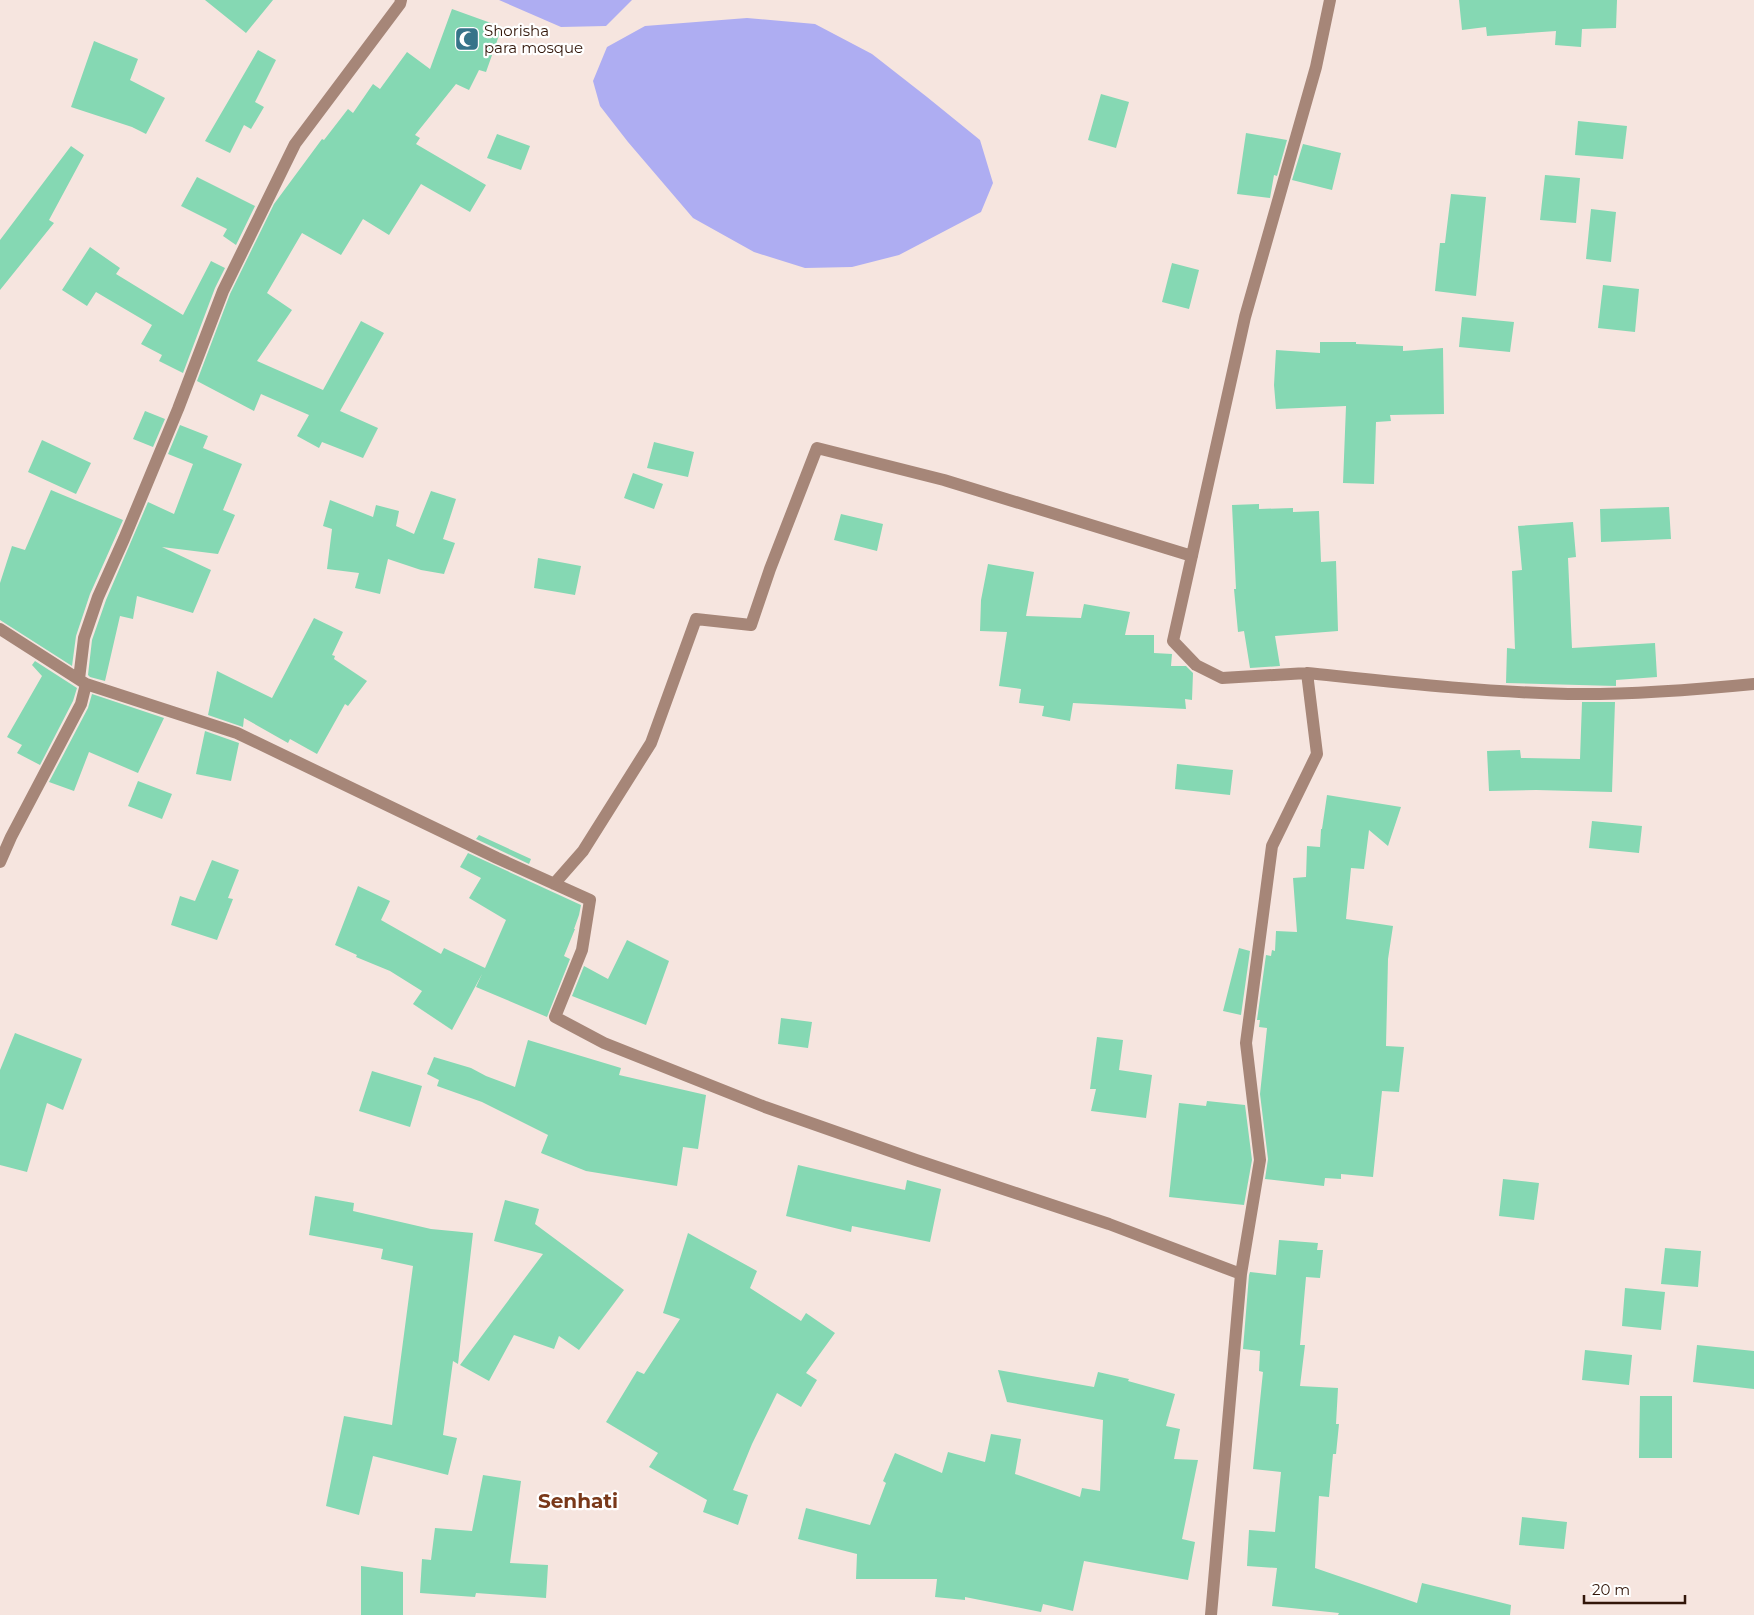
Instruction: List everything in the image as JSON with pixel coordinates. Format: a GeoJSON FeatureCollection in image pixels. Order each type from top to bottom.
{"type":"FeatureCollection","features":[{"type":"Feature","properties":{"kind":"street"},"geometry":{"type":"LineString","coordinates":[[0,862],[11,837],[81,704],[84,638],[98,597],[178,409],[223,291],[294,144],[400,4],[401,0]]}},
{"type":"Feature","properties":{"kind":"street"},"geometry":{"type":"LineString","coordinates":[[1330,0],[1316,67],[1245,316],[1173,640],[1196,665],[1222,678],[1307,673],[1434,687],[1569,694],[1694,690],[1754,684]]}},
{"type":"Feature","properties":{"kind":"street"},"geometry":{"type":"LineString","coordinates":[[554,884],[583,852],[650,743],[696,619],[751,625],[770,569],[817,448],[944,480],[1192,556]]}},
{"type":"Feature","properties":{"kind":"street"},"geometry":{"type":"LineString","coordinates":[[0,628],[83,682],[237,733],[497,858],[590,900],[582,950],[555,1017],[604,1043],[765,1107],[916,1160],[1109,1224],[1240,1274]]}},
{"type":"Feature","properties":{"kind":"street"},"geometry":{"type":"LineString","coordinates":[[1211,1615],[1240,1274],[1260,1160],[1246,1043],[1272,846],[1317,754],[1307,673]]}},
{"type":"Feature","properties":{"kind":"water"},"geometry":{"type":"Polygon","coordinates":[[[499,0],[632,0],[606,26],[561,27],[499,0]]]}},
{"type":"Feature","properties":{"kind":"water"},"geometry":{"type":"Polygon","coordinates":[[[747,18],[815,24],[872,54],[980,140],[993,183],[981,212],[899,255],[852,267],[805,268],[754,252],[693,218],[600,106],[593,81],[607,47],[645,26],[747,18]]]}},
{"type":"Feature","properties":{"kind":"building"},"geometry":{"type":"Polygon","coordinates":[[[205,0],[273,0],[246,33],[205,0]]]}},
{"type":"Feature","properties":{"kind":"building"},"geometry":{"type":"Polygon","coordinates":[[[1459,0],[1617,0],[1616,28],[1582,29],[1581,47],[1555,45],[1556,31],[1487,36],[1486,27],[1462,30],[1459,0]]]}},
{"type":"Feature","properties":{"kind":"building"},"geometry":{"type":"Polygon","coordinates":[[[452,9],[502,27],[486,72],[479,70],[469,90],[456,84],[415,135],[420,138],[416,144],[486,185],[470,212],[421,184],[389,235],[363,219],[341,255],[302,233],[267,293],[292,310],[257,361],[323,390],[361,321],[384,333],[340,411],[378,428],[363,458],[322,442],[319,448],[297,436],[309,415],[261,394],[254,411],[197,381],[230,294],[274,204],[322,139],[324,140],[348,109],[353,113],[373,84],[380,89],[407,52],[430,69],[452,9]]]}},
{"type":"Feature","properties":{"kind":"building"},"geometry":{"type":"Polygon","coordinates":[[[94,41],[138,59],[130,80],[165,98],[146,134],[132,127],[71,107],[94,41]]]}},
{"type":"Feature","properties":{"kind":"building"},"geometry":{"type":"Polygon","coordinates":[[[258,50],[276,60],[255,102],[264,107],[251,129],[244,125],[230,153],[205,141],[258,50]]]}},
{"type":"Feature","properties":{"kind":"building"},"geometry":{"type":"Polygon","coordinates":[[[1101,94],[1129,102],[1116,148],[1088,140],[1101,94]]]}},
{"type":"Feature","properties":{"kind":"building"},"geometry":{"type":"Polygon","coordinates":[[[1578,121],[1627,126],[1623,159],[1575,155],[1578,121]]]}},
{"type":"Feature","properties":{"kind":"building"},"geometry":{"type":"Polygon","coordinates":[[[1246,133],[1287,140],[1277,176],[1274,175],[1270,198],[1237,194],[1246,133]]]}},
{"type":"Feature","properties":{"kind":"building"},"geometry":{"type":"Polygon","coordinates":[[[497,134],[530,146],[521,170],[487,158],[497,134]]]}},
{"type":"Feature","properties":{"kind":"building"},"geometry":{"type":"Polygon","coordinates":[[[1303,144],[1341,153],[1332,190],[1292,180],[1303,144]]]}},
{"type":"Feature","properties":{"kind":"building"},"geometry":{"type":"Polygon","coordinates":[[[71,146],[84,155],[49,220],[54,223],[0,290],[0,240],[71,146]]]}},
{"type":"Feature","properties":{"kind":"building"},"geometry":{"type":"Polygon","coordinates":[[[1545,175],[1580,178],[1576,223],[1540,220],[1545,175]]]}},
{"type":"Feature","properties":{"kind":"building"},"geometry":{"type":"Polygon","coordinates":[[[197,177],[255,206],[236,245],[223,236],[227,229],[181,206],[197,177]]]}},
{"type":"Feature","properties":{"kind":"building"},"geometry":{"type":"Polygon","coordinates":[[[1451,194],[1486,197],[1476,296],[1435,291],[1440,243],[1445,243],[1451,194]]]}},
{"type":"Feature","properties":{"kind":"building"},"geometry":{"type":"Polygon","coordinates":[[[1591,209],[1616,212],[1611,262],[1586,259],[1591,209]]]}},
{"type":"Feature","properties":{"kind":"building"},"geometry":{"type":"Polygon","coordinates":[[[90,247],[120,268],[116,274],[183,315],[211,261],[225,268],[215,288],[183,373],[159,361],[162,355],[141,344],[152,325],[96,292],[87,306],[62,290],[90,247]]]}},
{"type":"Feature","properties":{"kind":"building"},"geometry":{"type":"Polygon","coordinates":[[[1172,263],[1199,270],[1189,309],[1162,302],[1172,263]]]}},
{"type":"Feature","properties":{"kind":"building"},"geometry":{"type":"Polygon","coordinates":[[[1603,285],[1639,289],[1635,332],[1598,328],[1603,285]]]}},
{"type":"Feature","properties":{"kind":"building"},"geometry":{"type":"Polygon","coordinates":[[[1462,317],[1514,322],[1510,352],[1459,347],[1462,317]]]}},
{"type":"Feature","properties":{"kind":"building"},"geometry":{"type":"Polygon","coordinates":[[[1320,342],[1356,342],[1356,344],[1403,346],[1403,351],[1443,348],[1444,414],[1390,415],[1391,421],[1376,422],[1374,484],[1343,483],[1346,406],[1276,409],[1274,385],[1276,350],[1320,353],[1320,342]]]}},
{"type":"Feature","properties":{"kind":"building"},"geometry":{"type":"Polygon","coordinates":[[[145,411],[165,419],[153,447],[133,439],[145,411]]]}},
{"type":"Feature","properties":{"kind":"building"},"geometry":{"type":"Polygon","coordinates":[[[180,425],[208,436],[203,448],[242,464],[223,510],[235,515],[218,554],[162,547],[211,570],[193,613],[137,596],[133,619],[120,616],[105,681],[90,677],[88,675],[92,640],[106,600],[148,502],[174,514],[193,464],[168,454],[180,425]]]}},
{"type":"Feature","properties":{"kind":"building"},"geometry":{"type":"Polygon","coordinates":[[[42,440],[91,463],[76,494],[28,472],[42,440]]]}},
{"type":"Feature","properties":{"kind":"building"},"geometry":{"type":"Polygon","coordinates":[[[654,442],[694,452],[688,477],[647,468],[654,442]]]}},
{"type":"Feature","properties":{"kind":"building"},"geometry":{"type":"Polygon","coordinates":[[[633,473],[663,484],[654,509],[624,498],[633,473]]]}},
{"type":"Feature","properties":{"kind":"building"},"geometry":{"type":"Polygon","coordinates":[[[51,490],[123,520],[90,594],[76,636],[72,666],[0,620],[0,583],[12,546],[25,550],[51,490]]]}},
{"type":"Feature","properties":{"kind":"building"},"geometry":{"type":"Polygon","coordinates":[[[431,491],[456,499],[443,539],[455,543],[444,574],[421,570],[388,559],[380,594],[355,588],[359,573],[327,569],[332,529],[323,526],[330,500],[373,517],[376,505],[399,511],[396,526],[414,534],[431,491]]]}},
{"type":"Feature","properties":{"kind":"building"},"geometry":{"type":"Polygon","coordinates":[[[1259,504],[1259,509],[1293,508],[1293,512],[1319,511],[1321,562],[1336,561],[1338,631],[1275,636],[1280,666],[1250,668],[1244,631],[1238,632],[1234,589],[1236,589],[1232,505],[1259,504]]]}},
{"type":"Feature","properties":{"kind":"building"},"geometry":{"type":"Polygon","coordinates":[[[1669,507],[1671,539],[1601,542],[1600,509],[1669,507]]]}},
{"type":"Feature","properties":{"kind":"building"},"geometry":{"type":"Polygon","coordinates":[[[841,514],[883,524],[877,551],[834,540],[841,514]]]}},
{"type":"Feature","properties":{"kind":"building"},"geometry":{"type":"Polygon","coordinates":[[[1573,522],[1576,557],[1568,558],[1572,648],[1655,643],[1657,677],[1616,680],[1616,686],[1506,683],[1507,648],[1515,649],[1512,571],[1522,570],[1518,526],[1573,522]]]}},
{"type":"Feature","properties":{"kind":"building"},"geometry":{"type":"Polygon","coordinates":[[[538,558],[581,566],[575,595],[534,588],[538,558]]]}},
{"type":"Feature","properties":{"kind":"building"},"geometry":{"type":"Polygon","coordinates":[[[988,564],[1034,572],[1026,616],[1081,618],[1084,604],[1130,612],[1125,635],[1154,635],[1154,653],[1172,654],[1171,666],[1186,666],[1193,673],[1192,700],[1185,699],[1186,709],[1073,703],[1070,721],[1042,716],[1044,706],[1019,703],[1021,689],[999,686],[1007,632],[980,631],[981,600],[988,564]]]}},
{"type":"Feature","properties":{"kind":"building"},"geometry":{"type":"Polygon","coordinates":[[[314,618],[343,632],[332,655],[335,656],[334,659],[367,681],[348,706],[345,704],[317,754],[290,739],[288,743],[244,718],[243,727],[208,715],[217,671],[272,698],[314,618]]]}},
{"type":"Feature","properties":{"kind":"building"},"geometry":{"type":"Polygon","coordinates":[[[35,661],[77,688],[73,701],[40,765],[17,753],[22,745],[7,737],[42,676],[32,665],[35,661]]]}},
{"type":"Feature","properties":{"kind":"building"},"geometry":{"type":"Polygon","coordinates":[[[92,694],[164,718],[138,773],[89,752],[74,791],[49,782],[88,708],[92,694]]]}},
{"type":"Feature","properties":{"kind":"building"},"geometry":{"type":"Polygon","coordinates":[[[1582,702],[1615,702],[1612,792],[1489,791],[1487,751],[1520,750],[1521,758],[1580,759],[1582,702]]]}},
{"type":"Feature","properties":{"kind":"building"},"geometry":{"type":"Polygon","coordinates":[[[205,731],[239,743],[231,781],[196,774],[205,731]]]}},
{"type":"Feature","properties":{"kind":"building"},"geometry":{"type":"Polygon","coordinates":[[[1177,764],[1233,770],[1230,795],[1175,789],[1177,764]]]}},
{"type":"Feature","properties":{"kind":"building"},"geometry":{"type":"Polygon","coordinates":[[[138,781],[172,794],[162,819],[128,806],[138,781]]]}},
{"type":"Feature","properties":{"kind":"building"},"geometry":{"type":"Polygon","coordinates":[[[1327,795],[1401,807],[1388,846],[1369,830],[1364,869],[1351,868],[1346,919],[1393,926],[1388,959],[1386,1046],[1404,1047],[1399,1092],[1382,1091],[1373,1177],[1341,1174],[1341,1179],[1325,1178],[1324,1186],[1265,1179],[1268,1159],[1260,1094],[1267,1028],[1259,1027],[1260,1020],[1257,1020],[1266,955],[1271,956],[1272,950],[1275,951],[1276,931],[1297,932],[1293,878],[1306,877],[1307,846],[1320,847],[1327,795]]]}},
{"type":"Feature","properties":{"kind":"building"},"geometry":{"type":"Polygon","coordinates":[[[1592,821],[1642,826],[1639,853],[1589,848],[1592,821]]]}},
{"type":"Feature","properties":{"kind":"building"},"geometry":{"type":"Polygon","coordinates":[[[479,835],[531,859],[529,864],[476,839],[479,835]]]}},
{"type":"Feature","properties":{"kind":"building"},"geometry":{"type":"Polygon","coordinates":[[[468,853],[581,905],[575,929],[564,956],[570,959],[547,1017],[476,987],[482,974],[452,1030],[413,1004],[422,991],[390,971],[356,957],[357,955],[335,945],[358,886],[390,901],[381,920],[441,954],[444,948],[485,968],[506,920],[469,898],[481,878],[460,867],[468,853]]]}},
{"type":"Feature","properties":{"kind":"building"},"geometry":{"type":"Polygon","coordinates":[[[212,860],[239,870],[228,898],[233,899],[217,940],[171,925],[180,896],[195,901],[212,860]]]}},
{"type":"Feature","properties":{"kind":"building"},"geometry":{"type":"Polygon","coordinates":[[[627,940],[669,961],[646,1025],[572,996],[584,966],[608,979],[627,940]]]}},
{"type":"Feature","properties":{"kind":"building"},"geometry":{"type":"Polygon","coordinates":[[[1239,948],[1250,951],[1241,1015],[1223,1011],[1239,948]]]}},
{"type":"Feature","properties":{"kind":"building"},"geometry":{"type":"Polygon","coordinates":[[[781,1018],[812,1022],[808,1048],[778,1044],[781,1018]]]}},
{"type":"Feature","properties":{"kind":"building"},"geometry":{"type":"Polygon","coordinates":[[[15,1033],[82,1059],[63,1110],[47,1103],[27,1172],[0,1165],[0,1070],[15,1033]]]}},
{"type":"Feature","properties":{"kind":"building"},"geometry":{"type":"Polygon","coordinates":[[[1097,1037],[1123,1040],[1119,1070],[1152,1075],[1146,1118],[1091,1111],[1096,1089],[1090,1089],[1097,1037]]]}},
{"type":"Feature","properties":{"kind":"building"},"geometry":{"type":"Polygon","coordinates":[[[528,1040],[621,1068],[619,1075],[706,1095],[698,1149],[683,1147],[677,1186],[586,1171],[541,1153],[548,1135],[482,1102],[437,1086],[439,1080],[427,1074],[434,1057],[471,1068],[515,1087],[528,1040]]]}},
{"type":"Feature","properties":{"kind":"building"},"geometry":{"type":"Polygon","coordinates":[[[372,1071],[422,1086],[410,1127],[359,1111],[372,1071]]]}},
{"type":"Feature","properties":{"kind":"building"},"geometry":{"type":"Polygon","coordinates":[[[1207,1101],[1245,1105],[1252,1160],[1244,1205],[1169,1197],[1179,1103],[1206,1106],[1207,1101]]]}},
{"type":"Feature","properties":{"kind":"building"},"geometry":{"type":"Polygon","coordinates":[[[798,1165],[905,1190],[907,1180],[941,1189],[930,1242],[852,1226],[851,1232],[786,1216],[798,1165]]]}},
{"type":"Feature","properties":{"kind":"building"},"geometry":{"type":"Polygon","coordinates":[[[1503,1179],[1539,1183],[1534,1220],[1499,1216],[1503,1179]]]}},
{"type":"Feature","properties":{"kind":"building"},"geometry":{"type":"Polygon","coordinates":[[[315,1196],[354,1203],[353,1211],[431,1229],[473,1233],[458,1364],[453,1361],[443,1435],[457,1438],[448,1475],[373,1456],[359,1515],[326,1506],[344,1416],[392,1425],[413,1266],[381,1259],[383,1249],[309,1235],[315,1196]]]}},
{"type":"Feature","properties":{"kind":"building"},"geometry":{"type":"Polygon","coordinates":[[[505,1200],[539,1209],[535,1224],[624,1290],[579,1350],[559,1336],[554,1349],[514,1335],[489,1381],[460,1365],[543,1254],[494,1241],[505,1200]]]}},
{"type":"Feature","properties":{"kind":"building"},"geometry":{"type":"Polygon","coordinates":[[[688,1233],[757,1271],[750,1288],[801,1321],[806,1313],[835,1333],[806,1373],[817,1380],[801,1407],[777,1393],[752,1444],[733,1490],[748,1495],[738,1525],[703,1512],[707,1500],[649,1467],[658,1453],[606,1422],[637,1371],[644,1374],[680,1319],[663,1313],[688,1233]]]}},
{"type":"Feature","properties":{"kind":"building"},"geometry":{"type":"Polygon","coordinates":[[[1279,1240],[1318,1243],[1317,1250],[1323,1250],[1320,1278],[1306,1277],[1300,1345],[1305,1345],[1300,1386],[1338,1388],[1336,1424],[1339,1424],[1336,1454],[1333,1454],[1329,1497],[1319,1496],[1315,1568],[1417,1603],[1422,1583],[1511,1605],[1510,1615],[1338,1615],[1339,1613],[1272,1606],[1277,1568],[1247,1566],[1249,1530],[1275,1532],[1281,1472],[1253,1469],[1263,1372],[1259,1371],[1260,1351],[1243,1349],[1249,1275],[1250,1272],[1276,1275],[1279,1240]]]}},
{"type":"Feature","properties":{"kind":"building"},"geometry":{"type":"Polygon","coordinates":[[[1665,1248],[1701,1251],[1698,1287],[1661,1284],[1665,1248]]]}},
{"type":"Feature","properties":{"kind":"building"},"geometry":{"type":"Polygon","coordinates":[[[1625,1288],[1665,1292],[1661,1330],[1622,1326],[1625,1288]]]}},
{"type":"Feature","properties":{"kind":"building"},"geometry":{"type":"Polygon","coordinates":[[[1697,1345],[1754,1351],[1754,1389],[1693,1382],[1697,1345]]]}},
{"type":"Feature","properties":{"kind":"building"},"geometry":{"type":"Polygon","coordinates":[[[1585,1350],[1632,1355],[1629,1385],[1582,1380],[1585,1350]]]}},
{"type":"Feature","properties":{"kind":"building"},"geometry":{"type":"Polygon","coordinates":[[[998,1370],[1094,1387],[1098,1372],[1129,1379],[1128,1381],[1175,1394],[1166,1426],[1180,1429],[1174,1459],[1198,1460],[1182,1539],[1195,1542],[1188,1580],[1084,1561],[1073,1611],[1043,1604],[1041,1612],[965,1597],[965,1600],[935,1597],[937,1579],[856,1579],[857,1554],[798,1539],[806,1508],[870,1525],[886,1483],[883,1481],[895,1453],[942,1473],[948,1452],[985,1462],[991,1434],[1021,1439],[1015,1474],[1080,1497],[1082,1488],[1100,1491],[1103,1420],[1007,1402],[998,1370]]]}},
{"type":"Feature","properties":{"kind":"building"},"geometry":{"type":"Polygon","coordinates":[[[1640,1396],[1672,1396],[1672,1458],[1639,1458],[1640,1396]]]}},
{"type":"Feature","properties":{"kind":"building"},"geometry":{"type":"Polygon","coordinates":[[[483,1475],[521,1481],[510,1563],[548,1565],[546,1598],[476,1593],[475,1597],[420,1593],[422,1559],[431,1560],[435,1528],[472,1531],[483,1475]]]}},
{"type":"Feature","properties":{"kind":"building"},"geometry":{"type":"Polygon","coordinates":[[[1522,1517],[1567,1522],[1564,1549],[1519,1545],[1522,1517]]]}},
{"type":"Feature","properties":{"kind":"building"},"geometry":{"type":"Polygon","coordinates":[[[361,1566],[403,1572],[403,1615],[361,1615],[361,1566]]]}},
{"type":"Feature","properties":{"kind":"place","name":"Shorisha para mosque"},"geometry":{"type":"Point","coordinates":[467,39]}},
{"type":"Feature","properties":{"kind":"district","name":"Senhati"},"geometry":{"type":"Point","coordinates":[578,1501]}}]}
